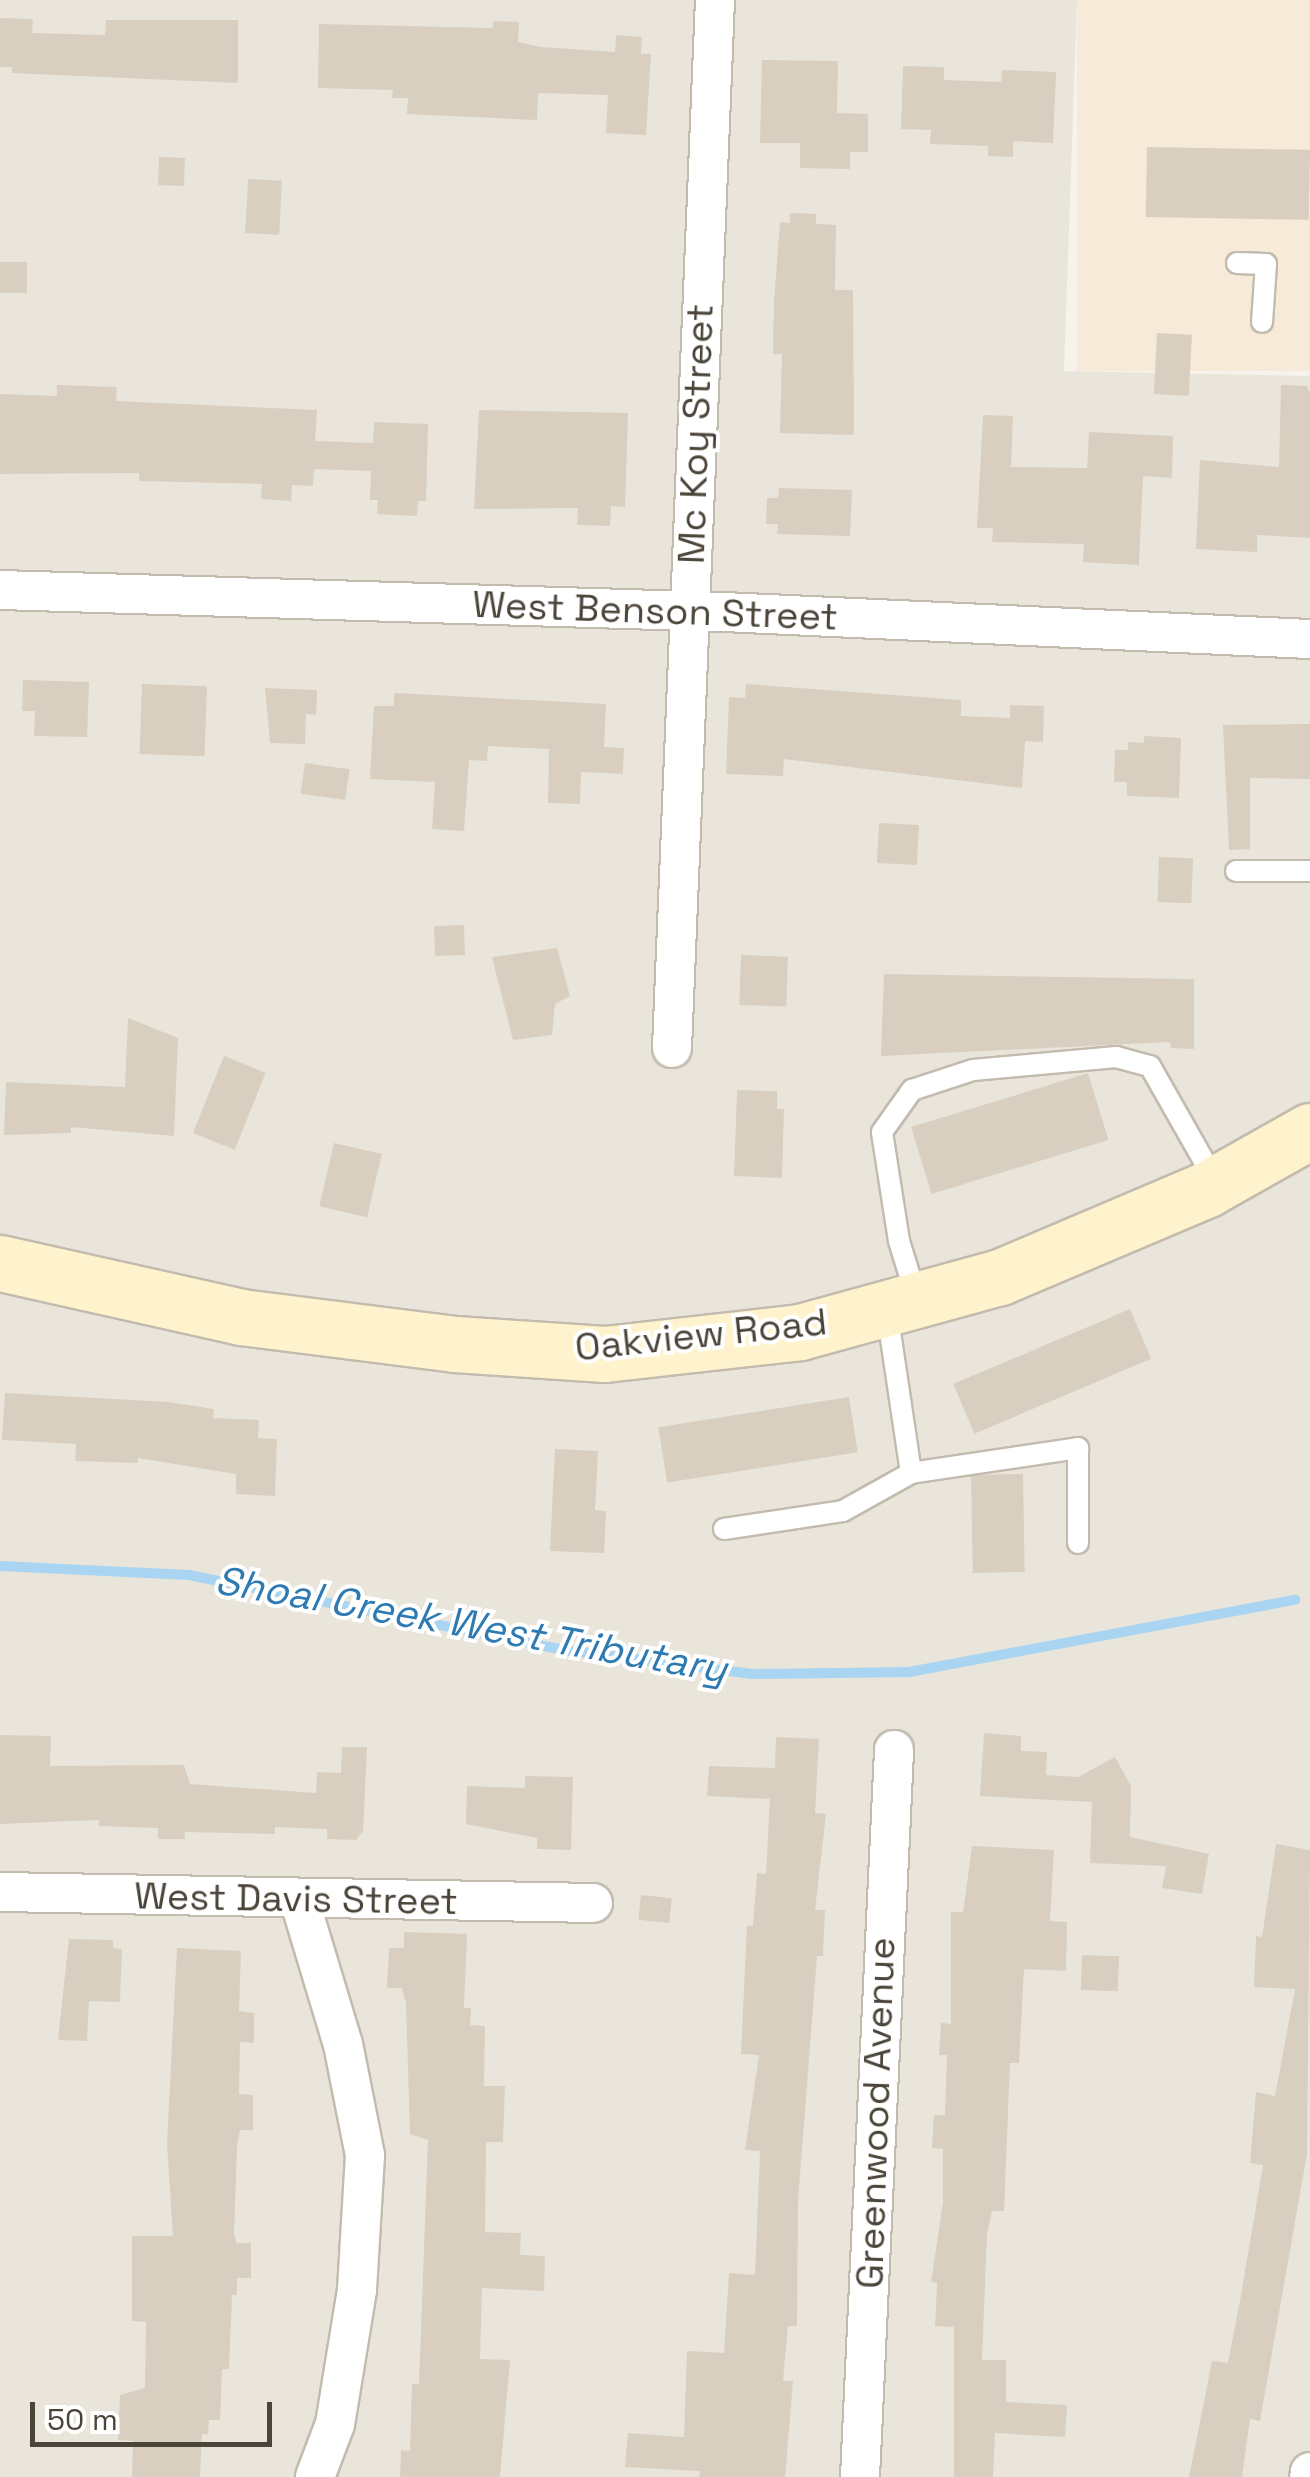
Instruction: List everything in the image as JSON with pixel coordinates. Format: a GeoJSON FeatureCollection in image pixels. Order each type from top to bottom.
{"type":"FeatureCollection","features":[{"type":"Feature","properties":{"kind":"street","name":"Mc Koy Street"},"geometry":{"type":"LineString","coordinates":[[672,1048],[715,0]]}},
{"type":"Feature","properties":{"kind":"street","name":"West Benson Street"},"geometry":{"type":"LineString","coordinates":[[0,590],[688,611],[1310,639]]}},
{"type":"Feature","properties":{"kind":"street","name":"Oakview Road"},"geometry":{"type":"LineString","coordinates":[[0,1264],[241,1317],[455,1344],[605,1354],[800,1332],[1000,1277],[1217,1184],[1310,1131]]}},
{"type":"Feature","properties":{"kind":"street","name":"Greenwood Avenue"},"geometry":{"type":"LineString","coordinates":[[860,2477],[894,1750]]}},
{"type":"Feature","properties":{"kind":"street","name":"West Davis Street"},"geometry":{"type":"LineString","coordinates":[[0,1892],[300,1902],[593,1904]]}},
{"type":"Feature","properties":{"kind":"street"},"geometry":{"type":"LineString","coordinates":[[300,1902],[343,2044],[365,2155],[354,2309],[335,2424],[315,2477]]}},
{"type":"Feature","properties":{"kind":"lane"},"geometry":{"type":"LineString","coordinates":[[1237,262],[1266,264],[1262,322]]}},
{"type":"Feature","properties":{"kind":"lane"},"geometry":{"type":"LineString","coordinates":[[1236,871],[1310,870]]}},
{"type":"Feature","properties":{"kind":"lane"},"geometry":{"type":"LineString","coordinates":[[911,1473],[899,1241],[882,1132],[912,1090],[973,1070],[1116,1057],[1150,1066],[1217,1184]]}},
{"type":"Feature","properties":{"kind":"lane"},"geometry":{"type":"LineString","coordinates":[[724,1530],[843,1511],[911,1473],[1078,1448],[1078,1544]]}},
{"type":"Feature","properties":{"kind":"shaded area"},"geometry":{"type":"Polygon","coordinates":[[[0,0],[1077,0],[1064,371],[1310,376],[1310,2477],[0,2477],[0,0]]]}},
{"type":"Feature","properties":{"kind":"shaded area"},"geometry":{"type":"Polygon","coordinates":[[[1077,0],[1310,0],[1310,371],[1077,371],[1077,0]]]}},
{"type":"Feature","properties":{"kind":"building"},"geometry":{"type":"Polygon","coordinates":[[[0,18],[33,19],[32,33],[105,35],[106,20],[238,20],[238,83],[12,73],[12,67],[0,67],[0,18]]]}},
{"type":"Feature","properties":{"kind":"building"},"geometry":{"type":"Polygon","coordinates":[[[493,21],[519,22],[518,42],[541,47],[615,52],[616,35],[642,37],[641,54],[651,54],[646,135],[606,133],[608,95],[538,93],[537,120],[407,114],[408,98],[392,98],[393,90],[318,88],[319,24],[493,28],[493,21]]]}},
{"type":"Feature","properties":{"kind":"building"},"geometry":{"type":"Polygon","coordinates":[[[762,60],[838,61],[837,113],[868,114],[868,152],[850,152],[850,169],[800,168],[800,143],[760,143],[762,60]]]}},
{"type":"Feature","properties":{"kind":"building"},"geometry":{"type":"Polygon","coordinates":[[[903,66],[944,67],[944,80],[1001,82],[1002,70],[1056,72],[1053,143],[1013,141],[1013,157],[988,156],[988,146],[930,144],[931,130],[901,129],[903,66]]]}},
{"type":"Feature","properties":{"kind":"building"},"geometry":{"type":"Polygon","coordinates":[[[1147,147],[1310,150],[1309,220],[1146,217],[1147,147]]]}},
{"type":"Feature","properties":{"kind":"building"},"geometry":{"type":"Polygon","coordinates":[[[159,157],[185,158],[184,186],[158,185],[159,157]]]}},
{"type":"Feature","properties":{"kind":"building"},"geometry":{"type":"Polygon","coordinates":[[[248,179],[282,181],[279,235],[245,233],[248,179]]]}},
{"type":"Feature","properties":{"kind":"building"},"geometry":{"type":"Polygon","coordinates":[[[790,213],[816,214],[816,224],[836,225],[835,290],[853,290],[854,435],[780,433],[782,354],[773,354],[774,302],[780,222],[790,223],[790,213]]]}},
{"type":"Feature","properties":{"kind":"building"},"geometry":{"type":"Polygon","coordinates":[[[0,262],[27,262],[27,293],[0,293],[0,262]]]}},
{"type":"Feature","properties":{"kind":"building"},"geometry":{"type":"Polygon","coordinates":[[[1157,333],[1192,335],[1189,396],[1154,394],[1157,333]]]}},
{"type":"Feature","properties":{"kind":"building"},"geometry":{"type":"Polygon","coordinates":[[[57,385],[117,387],[116,401],[317,410],[315,441],[373,443],[374,422],[428,424],[426,501],[418,501],[417,516],[377,514],[378,500],[370,500],[371,471],[314,469],[313,486],[292,485],[291,501],[261,499],[262,484],[139,481],[139,473],[0,474],[0,394],[57,396],[57,385]]]}},
{"type":"Feature","properties":{"kind":"building"},"geometry":{"type":"Polygon","coordinates":[[[1281,385],[1307,386],[1310,393],[1310,538],[1257,535],[1257,552],[1196,549],[1200,460],[1279,467],[1281,385]]]}},
{"type":"Feature","properties":{"kind":"building"},"geometry":{"type":"Polygon","coordinates":[[[479,410],[628,413],[625,507],[611,506],[610,526],[577,525],[578,508],[474,509],[479,410]]]}},
{"type":"Feature","properties":{"kind":"building"},"geometry":{"type":"Polygon","coordinates":[[[983,415],[1013,416],[1011,467],[1087,468],[1089,432],[1173,436],[1172,478],[1143,476],[1139,565],[1083,562],[1084,544],[992,542],[993,528],[977,528],[983,415]]]}},
{"type":"Feature","properties":{"kind":"building"},"geometry":{"type":"Polygon","coordinates":[[[779,488],[852,490],[850,536],[777,534],[778,524],[766,524],[767,498],[778,498],[779,488]]]}},
{"type":"Feature","properties":{"kind":"building"},"geometry":{"type":"Polygon","coordinates":[[[23,680],[89,682],[87,737],[34,736],[35,711],[22,711],[23,680]]]}},
{"type":"Feature","properties":{"kind":"building"},"geometry":{"type":"Polygon","coordinates":[[[142,684],[207,686],[205,756],[140,754],[142,684]]]}},
{"type":"Feature","properties":{"kind":"building"},"geometry":{"type":"Polygon","coordinates":[[[746,684],[961,700],[961,716],[1010,718],[1010,705],[1044,706],[1043,742],[1025,741],[1022,788],[784,759],[783,776],[726,774],[729,697],[745,698],[746,684]]]}},
{"type":"Feature","properties":{"kind":"building"},"geometry":{"type":"Polygon","coordinates":[[[265,688],[317,690],[316,715],[306,714],[305,744],[270,743],[265,688]]]}},
{"type":"Feature","properties":{"kind":"building"},"geometry":{"type":"Polygon","coordinates":[[[394,693],[606,704],[604,747],[624,748],[623,774],[581,772],[580,804],[548,803],[549,749],[488,746],[487,761],[469,760],[464,831],[432,829],[435,782],[370,779],[374,706],[394,706],[394,693]]]}},
{"type":"Feature","properties":{"kind":"building"},"geometry":{"type":"Polygon","coordinates":[[[1310,724],[1310,779],[1250,778],[1250,849],[1229,850],[1223,725],[1310,724]]]}},
{"type":"Feature","properties":{"kind":"building"},"geometry":{"type":"Polygon","coordinates":[[[1144,736],[1181,738],[1179,798],[1127,796],[1127,782],[1114,782],[1115,750],[1128,750],[1128,742],[1144,743],[1144,736]]]}},
{"type":"Feature","properties":{"kind":"building"},"geometry":{"type":"Polygon","coordinates":[[[305,763],[350,769],[345,800],[301,794],[305,763]]]}},
{"type":"Feature","properties":{"kind":"building"},"geometry":{"type":"Polygon","coordinates":[[[879,823],[919,825],[917,865],[877,863],[879,823]]]}},
{"type":"Feature","properties":{"kind":"building"},"geometry":{"type":"Polygon","coordinates":[[[1159,857],[1193,858],[1191,903],[1157,902],[1159,857]]]}},
{"type":"Feature","properties":{"kind":"building"},"geometry":{"type":"Polygon","coordinates":[[[464,925],[465,955],[435,956],[434,926],[464,925]]]}},
{"type":"Feature","properties":{"kind":"building"},"geometry":{"type":"Polygon","coordinates":[[[557,948],[570,996],[555,1004],[552,1035],[513,1040],[492,957],[557,948]]]}},
{"type":"Feature","properties":{"kind":"building"},"geometry":{"type":"Polygon","coordinates":[[[741,955],[788,957],[786,1007],[739,1005],[741,955]]]}},
{"type":"Feature","properties":{"kind":"building"},"geometry":{"type":"Polygon","coordinates":[[[884,974],[1194,979],[1194,1049],[1171,1048],[1170,1042],[881,1056],[884,974]]]}},
{"type":"Feature","properties":{"kind":"building"},"geometry":{"type":"Polygon","coordinates":[[[128,1018],[178,1038],[174,1136],[71,1127],[71,1133],[4,1135],[6,1082],[125,1087],[128,1018]]]}},
{"type":"Feature","properties":{"kind":"building"},"geometry":{"type":"Polygon","coordinates":[[[224,1056],[266,1073],[235,1150],[193,1133],[224,1056]]]}},
{"type":"Feature","properties":{"kind":"building"},"geometry":{"type":"Polygon","coordinates":[[[1088,1073],[1108,1140],[932,1194],[911,1127],[1088,1073]]]}},
{"type":"Feature","properties":{"kind":"building"},"geometry":{"type":"Polygon","coordinates":[[[737,1090],[777,1091],[777,1109],[784,1109],[782,1178],[734,1176],[737,1090]]]}},
{"type":"Feature","properties":{"kind":"building"},"geometry":{"type":"Polygon","coordinates":[[[334,1143],[382,1154],[367,1217],[319,1206],[334,1143]]]}},
{"type":"Feature","properties":{"kind":"building"},"geometry":{"type":"Polygon","coordinates":[[[1130,1309],[1151,1359],[974,1434],[953,1384],[1130,1309]]]}},
{"type":"Feature","properties":{"kind":"building"},"geometry":{"type":"Polygon","coordinates":[[[5,1393],[168,1402],[214,1409],[213,1418],[259,1420],[258,1438],[277,1439],[275,1496],[236,1494],[236,1474],[138,1458],[138,1463],[75,1461],[76,1444],[2,1440],[5,1393]]]}},
{"type":"Feature","properties":{"kind":"building"},"geometry":{"type":"Polygon","coordinates":[[[849,1397],[858,1452],[667,1483],[658,1427],[849,1397]]]}},
{"type":"Feature","properties":{"kind":"building"},"geometry":{"type":"Polygon","coordinates":[[[555,1449],[598,1451],[595,1510],[606,1511],[604,1553],[550,1551],[555,1449]]]}},
{"type":"Feature","properties":{"kind":"building"},"geometry":{"type":"Polygon","coordinates":[[[1023,1474],[1025,1572],[973,1573],[971,1475],[1023,1474]]]}},
{"type":"Feature","properties":{"kind":"building"},"geometry":{"type":"Polygon","coordinates":[[[984,1733],[1021,1736],[1021,1751],[1047,1752],[1046,1775],[1078,1777],[1115,1757],[1131,1786],[1130,1837],[1209,1854],[1202,1894],[1162,1888],[1166,1866],[1090,1863],[1092,1802],[980,1796],[984,1733]]]}},
{"type":"Feature","properties":{"kind":"building"},"geometry":{"type":"Polygon","coordinates":[[[0,1735],[51,1736],[50,1766],[184,1765],[190,1784],[316,1793],[317,1772],[341,1773],[342,1747],[367,1747],[363,1831],[356,1840],[327,1839],[327,1829],[275,1827],[275,1834],[185,1832],[185,1839],[158,1839],[158,1828],[99,1826],[99,1820],[0,1824],[0,1735]]]}},
{"type":"Feature","properties":{"kind":"building"},"geometry":{"type":"Polygon","coordinates":[[[776,1737],[819,1739],[815,1813],[826,1814],[815,1910],[825,1910],[823,1956],[817,1956],[798,2201],[797,2326],[788,2326],[783,2381],[793,2381],[785,2477],[699,2477],[700,2471],[625,2467],[628,2433],[684,2437],[687,2351],[724,2353],[729,2273],[755,2275],[760,2151],[745,2150],[759,2055],[741,2054],[747,1926],[753,1926],[757,1873],[766,1874],[770,1799],[707,1796],[709,1766],[775,1768],[776,1737]]]}},
{"type":"Feature","properties":{"kind":"building"},"geometry":{"type":"Polygon","coordinates":[[[525,1776],[573,1777],[571,1850],[537,1849],[537,1838],[466,1824],[467,1786],[525,1788],[525,1776]]]}},
{"type":"Feature","properties":{"kind":"building"},"geometry":{"type":"Polygon","coordinates":[[[1276,1844],[1310,1850],[1307,2154],[1260,2421],[1250,2419],[1242,2477],[1189,2477],[1212,2361],[1228,2363],[1241,2295],[1263,2165],[1250,2163],[1256,2092],[1275,2096],[1295,1989],[1254,1987],[1256,1936],[1262,1937],[1276,1844]]]}},
{"type":"Feature","properties":{"kind":"building"},"geometry":{"type":"Polygon","coordinates":[[[972,1846],[1054,1850],[1050,1921],[1067,1922],[1066,1971],[1024,1969],[1019,2063],[1010,2063],[1004,2211],[992,2211],[987,2234],[982,2360],[1006,2360],[1006,2402],[1067,2405],[1065,2437],[995,2433],[993,2477],[954,2477],[954,2327],[935,2326],[937,2283],[931,2282],[943,2202],[943,2149],[932,2148],[934,2115],[945,2115],[947,2055],[939,2055],[941,2023],[951,2024],[951,1912],[963,1912],[972,1846]]]}},
{"type":"Feature","properties":{"kind":"building"},"geometry":{"type":"Polygon","coordinates":[[[641,1895],[672,1898],[669,1923],[638,1920],[641,1895]]]}},
{"type":"Feature","properties":{"kind":"building"},"geometry":{"type":"Polygon","coordinates":[[[404,1932],[467,1934],[464,2008],[471,2008],[470,2025],[485,2026],[484,2086],[505,2086],[503,2142],[486,2142],[485,2232],[521,2233],[520,2255],[545,2256],[544,2291],[482,2288],[480,2359],[510,2360],[500,2477],[400,2477],[401,2450],[410,2451],[412,2384],[419,2384],[428,2140],[410,2134],[406,2003],[402,1988],[387,1988],[389,1948],[404,1948],[404,1932]]]}},
{"type":"Feature","properties":{"kind":"building"},"geometry":{"type":"Polygon","coordinates":[[[69,1939],[113,1940],[113,1948],[122,1949],[120,2002],[89,2001],[87,2041],[58,2040],[69,1939]]]}},
{"type":"Feature","properties":{"kind":"building"},"geometry":{"type":"Polygon","coordinates":[[[177,1948],[241,1951],[239,2011],[254,2013],[254,2043],[240,2042],[239,2094],[253,2095],[253,2130],[240,2130],[237,2146],[234,2236],[237,2243],[251,2243],[251,2278],[237,2278],[237,2295],[232,2295],[229,2369],[222,2369],[220,2420],[209,2420],[208,2434],[202,2434],[200,2477],[132,2477],[133,2441],[118,2440],[120,2395],[145,2388],[146,2322],[132,2321],[132,2236],[173,2236],[167,2144],[177,1948]]]}},
{"type":"Feature","properties":{"kind":"building"},"geometry":{"type":"Polygon","coordinates":[[[1082,1955],[1119,1956],[1118,1991],[1081,1990],[1082,1955]]]}},
{"type":"Feature","properties":{"kind":"waterway","name":"Shoal Creek West Tributary"},"geometry":{"type":"LineString","coordinates":[[0,1566],[189,1575],[571,1651],[753,1674],[909,1672],[1295,1600]]}}]}
